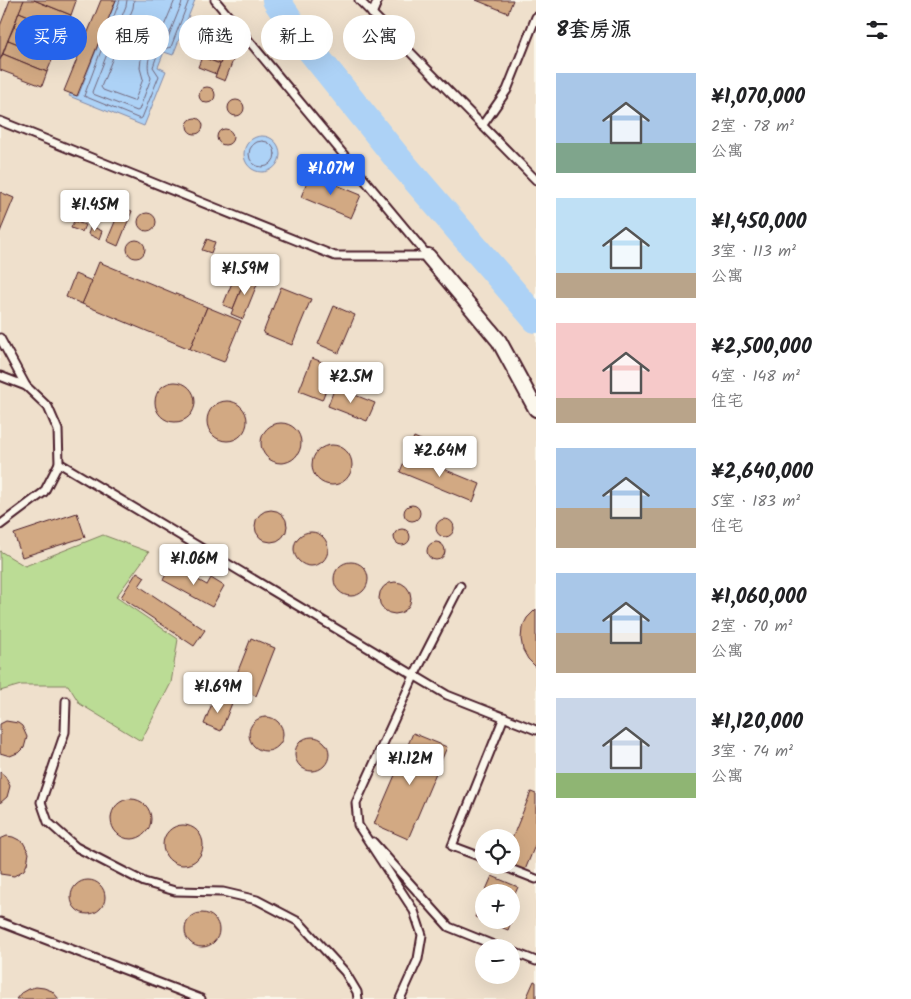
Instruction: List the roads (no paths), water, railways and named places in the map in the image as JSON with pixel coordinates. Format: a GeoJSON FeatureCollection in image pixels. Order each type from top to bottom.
{"type":"FeatureCollection","features":[{"type":"Feature","properties":{"kind":"street"},"geometry":{"type":"LineString","coordinates":[[428,256],[499,341],[536,409]]}},
{"type":"Feature","properties":{"kind":"lane"},"geometry":{"type":"LineString","coordinates":[[215,0],[428,256]]}},
{"type":"Feature","properties":{"kind":"lane"},"geometry":{"type":"LineString","coordinates":[[359,0],[536,180]]}},
{"type":"Feature","properties":{"kind":"lane"},"geometry":{"type":"LineString","coordinates":[[372,14],[378,0]]}},
{"type":"Feature","properties":{"kind":"lane"},"geometry":{"type":"LineString","coordinates":[[482,126],[507,90],[536,17]]}},
{"type":"Feature","properties":{"kind":"lane"},"geometry":{"type":"LineString","coordinates":[[0,121],[335,256],[428,256]]}},
{"type":"Feature","properties":{"kind":"lane"},"geometry":{"type":"LineString","coordinates":[[0,338],[26,386],[48,408],[58,430],[59,463],[44,492],[0,525]]}},
{"type":"Feature","properties":{"kind":"lane"},"geometry":{"type":"LineString","coordinates":[[0,376],[26,386]]}},
{"type":"Feature","properties":{"kind":"lane"},"geometry":{"type":"LineString","coordinates":[[59,463],[447,695],[536,730]]}},
{"type":"Feature","properties":{"kind":"lane"},"geometry":{"type":"LineString","coordinates":[[400,999],[418,959],[422,935],[414,910],[358,825],[356,803],[414,676],[460,586]]}},
{"type":"Feature","properties":{"kind":"lane"},"geometry":{"type":"LineString","coordinates":[[66,701],[65,732],[41,802],[48,822],[76,847],[144,882],[175,890],[223,892],[257,900],[300,922],[345,972],[357,992],[358,999]]}},
{"type":"Feature","properties":{"kind":"lane"},"geometry":{"type":"LineString","coordinates":[[475,855],[452,846],[504,717]]}},
{"type":"Feature","properties":{"kind":"lane"},"geometry":{"type":"LineString","coordinates":[[358,825],[449,927],[479,939]]}},
{"type":"Feature","properties":{"kind":"lane"},"geometry":{"type":"LineString","coordinates":[[520,873],[536,879]]}},
{"type":"Feature","properties":{"kind":"lane"},"geometry":{"type":"LineString","coordinates":[[0,922],[201,999]]}},
{"type":"Feature","properties":{"kind":"lane"},"geometry":{"type":"LineString","coordinates":[[520,955],[536,961]]}},
{"type":"Feature","properties":{"kind":"water"},"geometry":{"type":"Polygon","coordinates":[[[116,0],[195,0],[189,15],[179,15],[179,40],[173,55],[169,54],[169,15],[110,15],[116,0]]]}},
{"type":"Feature","properties":{"kind":"water"},"geometry":{"type":"Polygon","coordinates":[[[97,48],[97,60],[161,60],[158,67],[166,71],[144,126],[69,96],[70,94],[78,96],[97,48]]]}},
{"type":"Feature","properties":{"kind":"water"},"geometry":{"type":"Polygon","coordinates":[[[262,136],[274,142],[280,154],[274,166],[262,172],[250,166],[244,154],[250,142],[262,136]]]}},
{"type":"Feature","properties":{"kind":"waterway"},"geometry":{"type":"LineString","coordinates":[[276,0],[305,43],[399,160],[536,319]]}}]}
